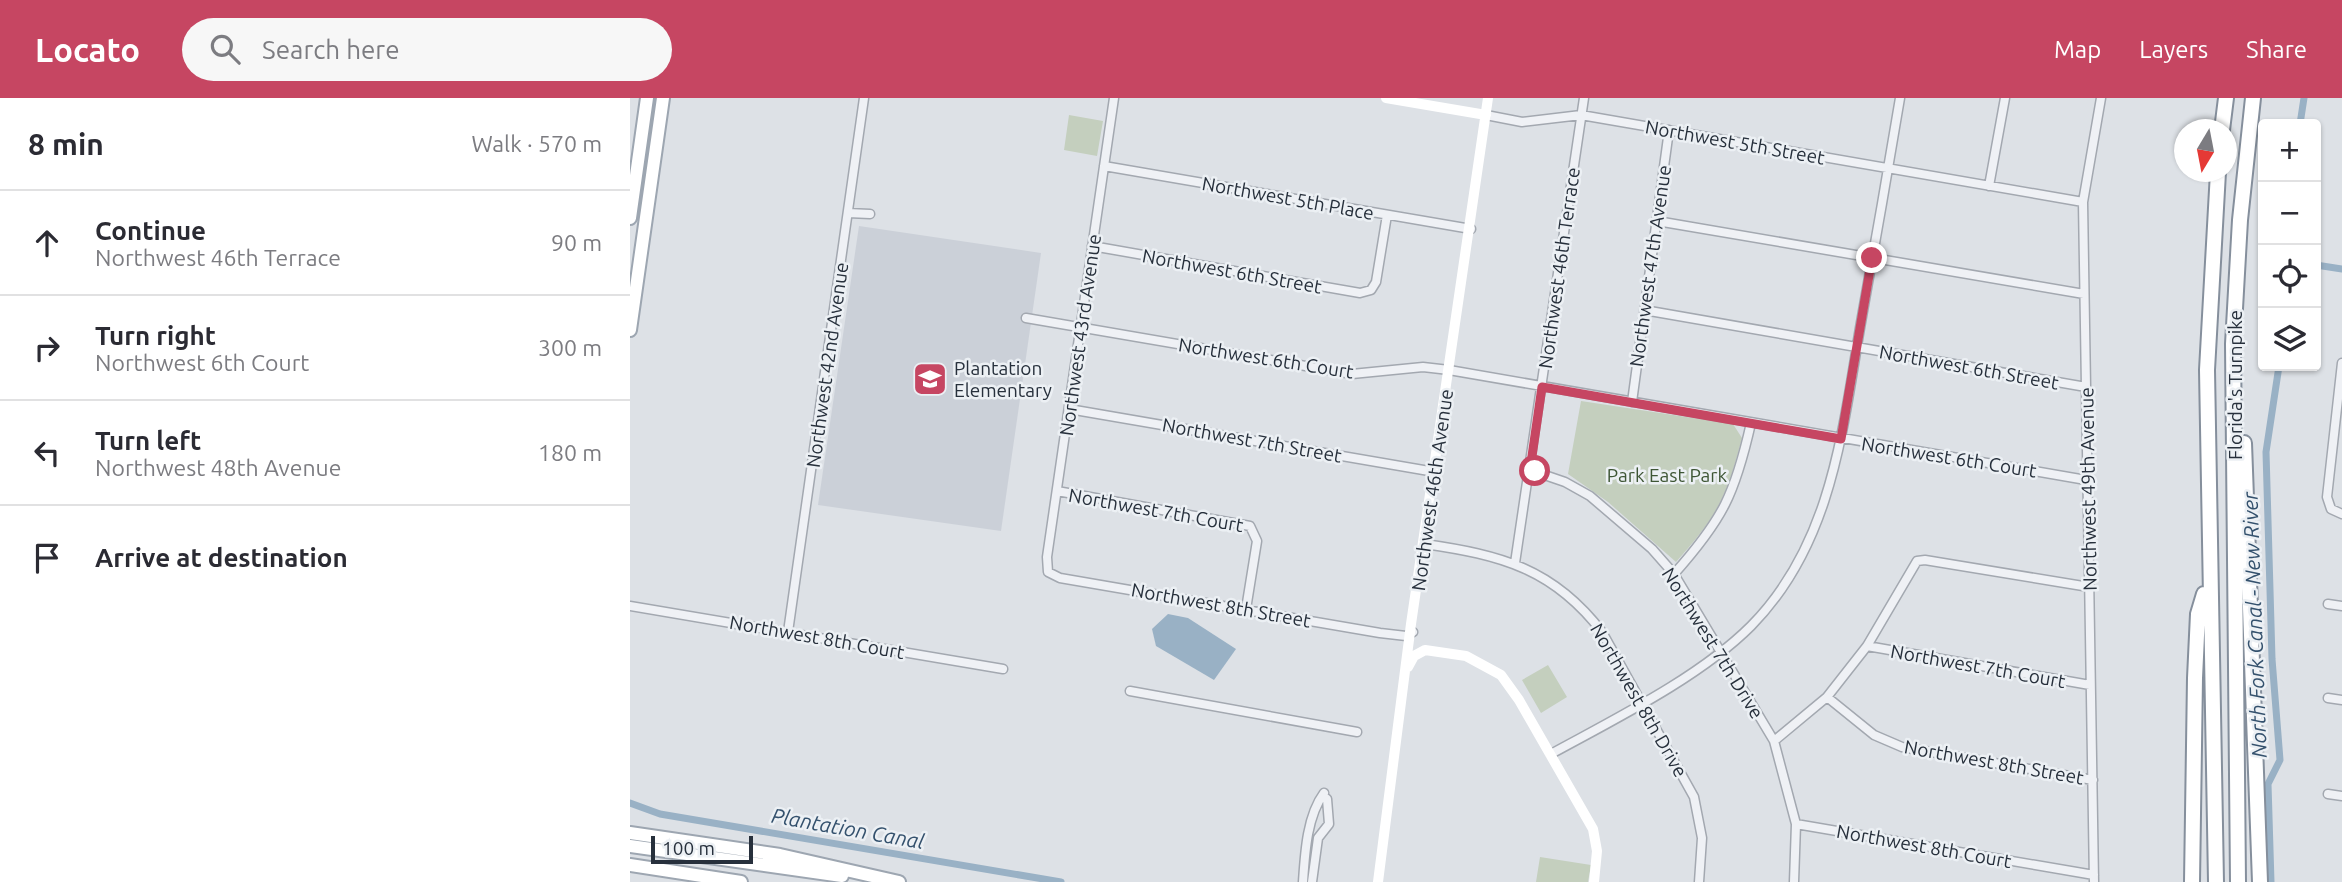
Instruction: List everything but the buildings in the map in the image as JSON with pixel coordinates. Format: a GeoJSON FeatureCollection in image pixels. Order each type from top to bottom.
{"type":"FeatureCollection","features":[{"type":"Feature","properties":{"kind":"highway"},"geometry":{"type":"LineString","coordinates":[[2223,119],[2226,98]]}},
{"type":"Feature","properties":{"kind":"highway","name":"Florida's Turnpike"},"geometry":{"type":"LineString","coordinates":[[2238,882],[2233,344],[2240,220],[2253,98]]}},
{"type":"Feature","properties":{"kind":"highway","name":"Florida's Turnpike"},"geometry":{"type":"LineString","coordinates":[[2216,882],[2208,579],[2207,370],[2217,182]]}},
{"type":"Feature","properties":{"kind":"highway"},"geometry":{"type":"LineString","coordinates":[[2234,403],[2244,427],[2260,882]]}},
{"type":"Feature","properties":{"kind":"highway"},"geometry":{"type":"LineString","coordinates":[[2192,882],[2195,665],[2198,614],[2208,579]]}},
{"type":"Feature","properties":{"kind":"main road"},"geometry":{"type":"LineString","coordinates":[[630,218],[635,150],[647,98]]}},
{"type":"Feature","properties":{"kind":"main road"},"geometry":{"type":"LineString","coordinates":[[630,330],[633,286],[663,98]]}},
{"type":"Feature","properties":{"kind":"main road"},"geometry":{"type":"LineString","coordinates":[[630,833],[780,855],[899,882]]}},
{"type":"Feature","properties":{"kind":"main road"},"geometry":{"type":"LineString","coordinates":[[630,846],[891,882]]}},
{"type":"Feature","properties":{"kind":"main road"},"geometry":{"type":"LineString","coordinates":[[630,865],[741,882]]}},
{"type":"Feature","properties":{"kind":"street","name":"Northwest 42nd Avenue"},"geometry":{"type":"LineString","coordinates":[[788,632],[864,98]]}},
{"type":"Feature","properties":{"kind":"street","name":"Northwest 43rd Avenue"},"geometry":{"type":"LineString","coordinates":[[1048,572],[1047,557],[1114,98]]}},
{"type":"Feature","properties":{"kind":"street","name":"Northwest 5th Street"},"geometry":{"type":"LineString","coordinates":[[1392,98],[1522,122],[1581,115],[2084,202]]}},
{"type":"Feature","properties":{"kind":"street","name":"Northwest 46th Avenue"},"geometry":{"type":"LineString","coordinates":[[1378,882],[1408,649],[1488,98]]}},
{"type":"Feature","properties":{"kind":"street","name":"Northwest 46th Terrace"},"geometry":{"type":"LineString","coordinates":[[1516,563],[1584,98]]}},
{"type":"Feature","properties":{"kind":"street"},"geometry":{"type":"LineString","coordinates":[[1551,754],[1642,702],[1721,652],[1776,598],[1805,551],[1828,495],[1841,439],[1900,98]]}},
{"type":"Feature","properties":{"kind":"street"},"geometry":{"type":"LineString","coordinates":[[1989,186],[2005,98]]}},
{"type":"Feature","properties":{"kind":"street","name":"Northwest 49th Avenue"},"geometry":{"type":"LineString","coordinates":[[2094,878],[2086,480],[2084,202],[2101,98]]}},
{"type":"Feature","properties":{"kind":"street","name":"Northwest 47th Avenue"},"geometry":{"type":"LineString","coordinates":[[1632,402],[1669,130]]}},
{"type":"Feature","properties":{"kind":"street","name":"Northwest 5th Place"},"geometry":{"type":"LineString","coordinates":[[1104,166],[1471,229]]}},
{"type":"Feature","properties":{"kind":"street"},"geometry":{"type":"LineString","coordinates":[[848,213],[870,214]]}},
{"type":"Feature","properties":{"kind":"street","name":"Northwest 6th Street"},"geometry":{"type":"LineString","coordinates":[[1092,246],[1360,293],[1371,290],[1376,282],[1387,215]]}},
{"type":"Feature","properties":{"kind":"street"},"geometry":{"type":"LineString","coordinates":[[1657,221],[2084,294]]}},
{"type":"Feature","properties":{"kind":"street","name":"Northwest 6th Street"},"geometry":{"type":"LineString","coordinates":[[1644,310],[2086,387]]}},
{"type":"Feature","properties":{"kind":"street","name":"Northwest 6th Court"},"geometry":{"type":"LineString","coordinates":[[1026,318],[1352,374],[1423,367],[1449,370],[2086,480]]}},
{"type":"Feature","properties":{"kind":"street"},"geometry":{"type":"LineString","coordinates":[[2342,363],[2330,450],[2327,497],[2331,509],[2342,514]]}},
{"type":"Feature","properties":{"kind":"street","name":"Northwest 7th Street"},"geometry":{"type":"LineString","coordinates":[[1069,409],[1435,472]]}},
{"type":"Feature","properties":{"kind":"street"},"geometry":{"type":"LineString","coordinates":[[1674,574],[1719,520],[1733,490],[1751,423]]}},
{"type":"Feature","properties":{"kind":"street","name":"Northwest 7th Drive"},"geometry":{"type":"LineString","coordinates":[[1530,470],[1565,482],[1590,496],[1652,549],[1674,574],[1774,741],[1796,824],[1794,882]]}},
{"type":"Feature","properties":{"kind":"street","name":"Northwest 7th Court"},"geometry":{"type":"LineString","coordinates":[[1057,491],[1244,524],[1254,529],[1257,541],[1247,609]]}},
{"type":"Feature","properties":{"kind":"street","name":"Northwest 8th Drive"},"geometry":{"type":"LineString","coordinates":[[1425,544],[1479,552],[1516,563],[1565,592],[1586,612],[1602,632],[1694,797],[1702,838],[1699,882]]}},
{"type":"Feature","properties":{"kind":"street"},"geometry":{"type":"LineString","coordinates":[[1774,741],[1827,697],[1867,646],[1917,561],[1925,560],[2089,587]]}},
{"type":"Feature","properties":{"kind":"street","name":"Northwest 8th Street"},"geometry":{"type":"LineString","coordinates":[[1048,572],[1060,578],[1395,635],[1413,628]]}},
{"type":"Feature","properties":{"kind":"street"},"geometry":{"type":"LineString","coordinates":[[2328,604],[2342,606]]}},
{"type":"Feature","properties":{"kind":"street","name":"Northwest 8th Court"},"geometry":{"type":"LineString","coordinates":[[630,606],[1003,670]]}},
{"type":"Feature","properties":{"kind":"street"},"geometry":{"type":"LineString","coordinates":[[1413,628],[1416,642],[1425,650],[1466,656],[1501,675],[1551,754],[1593,830],[1597,852],[1594,882]]}},
{"type":"Feature","properties":{"kind":"street"},"geometry":{"type":"LineString","coordinates":[[1395,635],[1404,640],[1408,649]]}},
{"type":"Feature","properties":{"kind":"street","name":"Northwest 7th Court"},"geometry":{"type":"LineString","coordinates":[[1867,646],[2090,685]]}},
{"type":"Feature","properties":{"kind":"street"},"geometry":{"type":"LineString","coordinates":[[1407,670],[1413,656],[1425,650]]}},
{"type":"Feature","properties":{"kind":"street"},"geometry":{"type":"LineString","coordinates":[[1130,691],[1357,732]]}},
{"type":"Feature","properties":{"kind":"street","name":"Northwest 8th Street"},"geometry":{"type":"LineString","coordinates":[[1827,697],[1874,735],[1902,747],[2093,780]]}},
{"type":"Feature","properties":{"kind":"street"},"geometry":{"type":"LineString","coordinates":[[2328,698],[2342,700]]}},
{"type":"Feature","properties":{"kind":"street"},"geometry":{"type":"LineString","coordinates":[[1303,882],[1310,837],[1308,825],[1323,794],[1327,799],[1325,813],[1329,824],[1318,838],[1312,882]]}},
{"type":"Feature","properties":{"kind":"street"},"geometry":{"type":"LineString","coordinates":[[2328,794],[2342,796]]}},
{"type":"Feature","properties":{"kind":"street"},"geometry":{"type":"LineString","coordinates":[[1313,811],[1325,813]]}},
{"type":"Feature","properties":{"kind":"street","name":"Northwest 8th Court"},"geometry":{"type":"LineString","coordinates":[[1796,824],[2094,878]]}},
{"type":"Feature","properties":{"kind":"shaded area","name":"Plantation Elementary"},"geometry":{"type":"Polygon","coordinates":[[[859,226],[1041,253],[1001,531],[818,505],[859,226]]]}},
{"type":"Feature","properties":{"kind":"green space"},"geometry":{"type":"Polygon","coordinates":[[[1069,115],[1103,121],[1097,156],[1064,150],[1069,115]]]}},
{"type":"Feature","properties":{"kind":"green space","name":"Park East Park"},"geometry":{"type":"Polygon","coordinates":[[[1581,401],[1733,424],[1742,438],[1719,505],[1676,562],[1608,502],[1568,474],[1581,401]]]}},
{"type":"Feature","properties":{"kind":"green space"},"geometry":{"type":"Polygon","coordinates":[[[1548,665],[1567,697],[1541,713],[1522,680],[1548,665]]]}},
{"type":"Feature","properties":{"kind":"green space"},"geometry":{"type":"Polygon","coordinates":[[[1540,857],[1591,865],[1588,882],[1536,882],[1540,857]]]}},
{"type":"Feature","properties":{"kind":"water"},"geometry":{"type":"Polygon","coordinates":[[[1168,614],[1188,618],[1236,649],[1214,680],[1156,646],[1152,629],[1168,614]]]}},
{"type":"Feature","properties":{"kind":"waterway","name":"North Fork Canal - New River"},"geometry":{"type":"LineString","coordinates":[[2301,119],[2304,98]]}},
{"type":"Feature","properties":{"kind":"waterway"},"geometry":{"type":"LineString","coordinates":[[2321,266],[2342,269]]}},
{"type":"Feature","properties":{"kind":"waterway","name":"North Fork Canal - New River"},"geometry":{"type":"LineString","coordinates":[[2271,882],[2268,784],[2280,760],[2272,659],[2266,452],[2278,371]]}},
{"type":"Feature","properties":{"kind":"waterway","name":"Plantation Canal"},"geometry":{"type":"LineString","coordinates":[[630,803],[660,814],[1061,882]]}},
{"type":"Feature","properties":{"kind":"place","name":"Plantation Elementary"},"geometry":{"type":"Point","coordinates":[930,379]}},
{"type":"Feature","properties":{"kind":"route"},"geometry":{"type":"LineString","coordinates":[[1535,471],[1530,470],[1542,387],[1841,439],[1872,258]]}}]}
